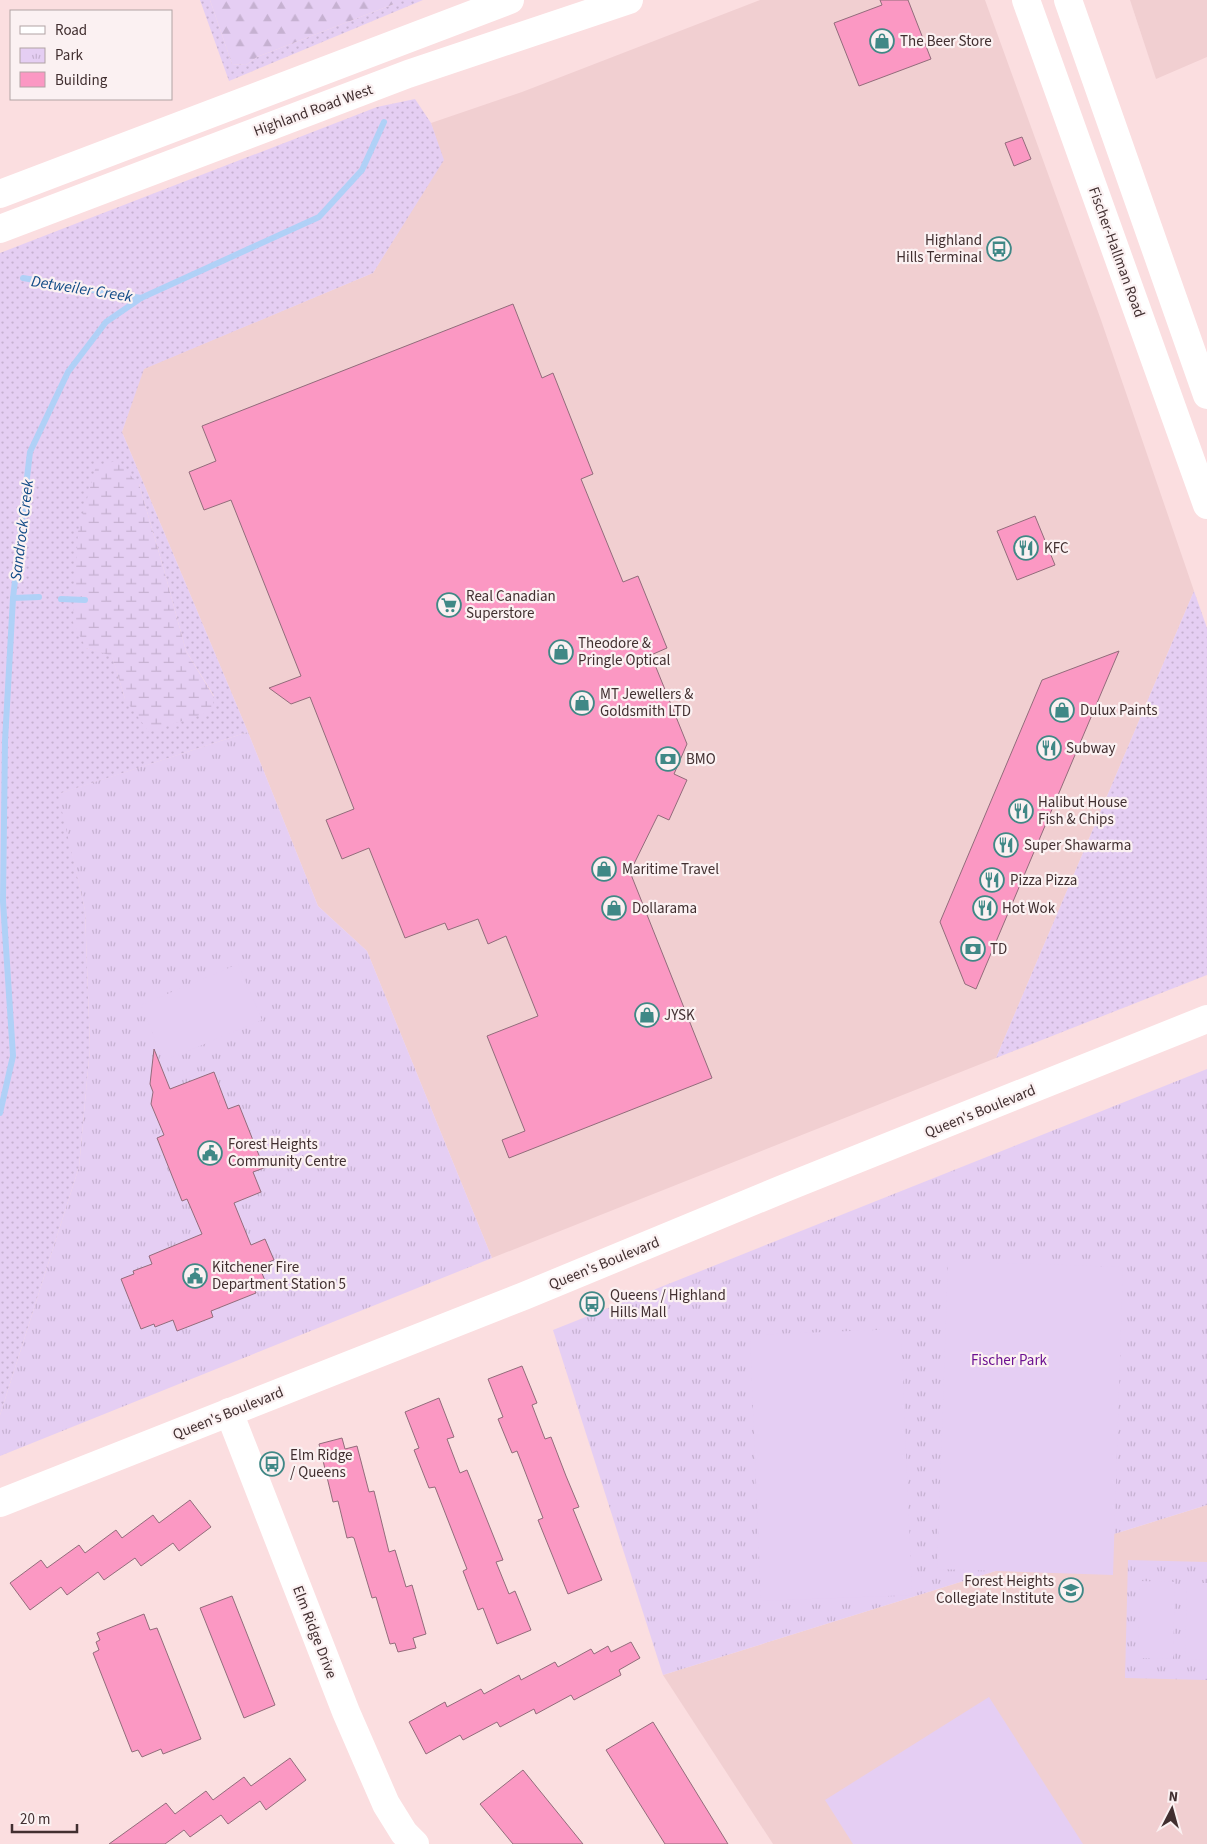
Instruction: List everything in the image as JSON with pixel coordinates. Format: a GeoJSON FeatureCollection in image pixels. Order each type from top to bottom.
{"type":"FeatureCollection","features":[{"type":"Feature","properties":{"kind":"main road"},"geometry":{"type":"LineString","coordinates":[[0,194],[510,0]]}},
{"type":"Feature","properties":{"kind":"main road","name":"Highland Road West"},"geometry":{"type":"LineString","coordinates":[[0,229],[408,74],[629,0]]}},
{"type":"Feature","properties":{"kind":"main road","name":"Fischer-Hallman Road"},"geometry":{"type":"LineString","coordinates":[[1026,0],[1207,505]]}},
{"type":"Feature","properties":{"kind":"main road"},"geometry":{"type":"LineString","coordinates":[[1068,0],[1207,395]]}},
{"type":"Feature","properties":{"kind":"main road","name":"Queen's Boulevard"},"geometry":{"type":"LineString","coordinates":[[0,1503],[524,1296],[785,1188],[1207,1019]]}},
{"type":"Feature","properties":{"kind":"main road","name":"Elm Ridge Drive"},"geometry":{"type":"LineString","coordinates":[[229,1412],[354,1729],[386,1804],[404,1833],[414,1844]]}},
{"type":"Feature","properties":{"kind":"shaded area"},"geometry":{"type":"Polygon","coordinates":[[[760,0],[985,0],[1101,320],[1194,591],[996,1058],[492,1258],[367,951],[318,906],[248,732],[122,432],[143,369],[373,273],[443,160],[431,123],[522,92],[760,0]]]}},
{"type":"Feature","properties":{"kind":"shaded area"},"geometry":{"type":"Polygon","coordinates":[[[1130,0],[1207,0],[1207,57],[1156,79],[1130,0]]]}},
{"type":"Feature","properties":{"kind":"shaded area","name":"Forest Heights Collegiate Institute"},"geometry":{"type":"Polygon","coordinates":[[[1207,1505],[1207,1844],[773,1844],[663,1675],[1207,1505]]]}},
{"type":"Feature","properties":{"kind":"green space"},"geometry":{"type":"Polygon","coordinates":[[[200,0],[210,0],[232,64],[246,65],[257,57],[394,4],[394,0],[423,0],[229,81],[200,0]]]}},
{"type":"Feature","properties":{"kind":"green space"},"geometry":{"type":"Polygon","coordinates":[[[210,0],[394,0],[394,4],[257,57],[246,65],[232,64],[210,0]]]}},
{"type":"Feature","properties":{"kind":"green space"},"geometry":{"type":"Polygon","coordinates":[[[415,99],[431,123],[444,160],[373,273],[144,369],[122,432],[248,732],[59,794],[85,910],[90,1048],[79,1167],[0,1415],[0,253],[377,107],[415,99]],[[139,484],[86,648],[112,655],[125,699],[214,696],[186,651],[139,484]]]}},
{"type":"Feature","properties":{"kind":"green space"},"geometry":{"type":"Polygon","coordinates":[[[116,461],[139,484],[186,651],[214,697],[212,711],[149,732],[125,699],[112,656],[86,648],[73,622],[78,532],[96,466],[116,461]]]}},
{"type":"Feature","properties":{"kind":"green space"},"geometry":{"type":"Polygon","coordinates":[[[1194,591],[1207,628],[1207,975],[996,1058],[1194,591]]]}},
{"type":"Feature","properties":{"kind":"green space"},"geometry":{"type":"Polygon","coordinates":[[[248,732],[318,906],[367,951],[492,1258],[0,1456],[0,1415],[79,1167],[90,1048],[85,910],[58,794],[248,732]]]}},
{"type":"Feature","properties":{"kind":"green space"},"geometry":{"type":"Polygon","coordinates":[[[238,964],[262,1020],[164,1061],[141,1005],[238,964]]]}},
{"type":"Feature","properties":{"kind":"green space","name":"Fischer Park"},"geometry":{"type":"Polygon","coordinates":[[[1207,1069],[1207,1505],[663,1675],[553,1330],[1207,1069]]]}},
{"type":"Feature","properties":{"kind":"green space"},"geometry":{"type":"Polygon","coordinates":[[[948,1261],[1123,1267],[1113,1575],[937,1569],[948,1261]]]}},
{"type":"Feature","properties":{"kind":"green space"},"geometry":{"type":"Polygon","coordinates":[[[901,1329],[912,1595],[761,1601],[750,1335],[901,1329]]]}},
{"type":"Feature","properties":{"kind":"green space"},"geometry":{"type":"Polygon","coordinates":[[[1128,1560],[1207,1562],[1207,1680],[1125,1678],[1128,1560]]]}},
{"type":"Feature","properties":{"kind":"green space"},"geometry":{"type":"Polygon","coordinates":[[[1140,1581],[1175,1582],[1173,1659],[1138,1658],[1140,1581]]]}},
{"type":"Feature","properties":{"kind":"green space"},"geometry":{"type":"Polygon","coordinates":[[[1187,1583],[1207,1583],[1207,1660],[1185,1659],[1187,1583]]]}},
{"type":"Feature","properties":{"kind":"green space"},"geometry":{"type":"Polygon","coordinates":[[[989,1697],[1083,1844],[853,1844],[825,1800],[989,1697]]]}},
{"type":"Feature","properties":{"kind":"building","name":"The Beer Store"},"geometry":{"type":"Polygon","coordinates":[[[880,0],[908,0],[931,59],[859,86],[834,23],[882,5],[880,0]]]}},
{"type":"Feature","properties":{"kind":"building"},"geometry":{"type":"Polygon","coordinates":[[[1022,137],[1031,159],[1014,166],[1005,143],[1022,137]]]}},
{"type":"Feature","properties":{"kind":"building"},"geometry":{"type":"Polygon","coordinates":[[[513,304],[542,378],[553,373],[593,474],[581,479],[623,582],[638,576],[667,648],[651,655],[687,744],[674,774],[687,780],[669,820],[658,815],[630,872],[712,1078],[509,1158],[502,1140],[525,1131],[487,1036],[538,1016],[506,936],[488,944],[478,919],[448,930],[445,923],[405,938],[369,848],[342,859],[326,820],[354,809],[310,697],[291,704],[269,688],[301,676],[231,500],[204,510],[189,472],[216,461],[202,426],[513,304]]]}},
{"type":"Feature","properties":{"kind":"building","name":"KFC"},"geometry":{"type":"Polygon","coordinates":[[[1035,516],[1055,565],[1017,580],[997,531],[1035,516]]]}},
{"type":"Feature","properties":{"kind":"building"},"geometry":{"type":"Polygon","coordinates":[[[1119,651],[976,989],[965,984],[940,922],[1042,680],[1119,651]]]}},
{"type":"Feature","properties":{"kind":"building"},"geometry":{"type":"Polygon","coordinates":[[[154,1049],[170,1089],[214,1072],[228,1109],[239,1105],[264,1168],[253,1172],[261,1192],[234,1203],[251,1245],[265,1239],[274,1260],[259,1266],[266,1283],[254,1288],[256,1293],[211,1311],[213,1317],[177,1331],[173,1320],[155,1327],[154,1324],[141,1329],[121,1279],[134,1274],[133,1271],[152,1264],[149,1256],[202,1234],[187,1199],[182,1201],[157,1138],[164,1135],[151,1104],[153,1092],[150,1084],[154,1049]]]}},
{"type":"Feature","properties":{"kind":"building"},"geometry":{"type":"Polygon","coordinates":[[[522,1366],[537,1403],[532,1405],[545,1439],[551,1437],[579,1507],[573,1509],[602,1580],[568,1594],[538,1520],[543,1518],[517,1451],[512,1453],[498,1419],[503,1417],[488,1379],[522,1366]]]}},
{"type":"Feature","properties":{"kind":"building"},"geometry":{"type":"Polygon","coordinates":[[[439,1398],[454,1437],[447,1439],[460,1473],[467,1470],[503,1560],[496,1562],[509,1594],[515,1591],[531,1630],[497,1644],[483,1608],[478,1610],[463,1571],[467,1569],[435,1487],[429,1488],[414,1450],[419,1448],[405,1412],[439,1398]]]}},
{"type":"Feature","properties":{"kind":"building"},"geometry":{"type":"Polygon","coordinates":[[[342,1438],[345,1449],[357,1446],[369,1492],[374,1491],[389,1552],[395,1550],[406,1587],[412,1585],[426,1634],[413,1638],[416,1648],[398,1652],[395,1643],[390,1644],[376,1597],[372,1598],[354,1538],[347,1538],[338,1501],[333,1502],[319,1444],[342,1438]]]}},
{"type":"Feature","properties":{"kind":"building"},"geometry":{"type":"Polygon","coordinates":[[[190,1500],[211,1527],[179,1551],[173,1543],[141,1566],[135,1558],[104,1580],[98,1572],[67,1595],[61,1587],[30,1610],[10,1583],[41,1560],[47,1568],[79,1545],[85,1553],[116,1530],[122,1538],[153,1515],[159,1523],[190,1500]]]}},
{"type":"Feature","properties":{"kind":"building"},"geometry":{"type":"Polygon","coordinates":[[[232,1596],[275,1705],[244,1718],[200,1608],[232,1596]]]}},
{"type":"Feature","properties":{"kind":"building"},"geometry":{"type":"Polygon","coordinates":[[[144,1614],[150,1630],[157,1628],[201,1739],[163,1754],[161,1749],[142,1757],[138,1750],[132,1752],[93,1653],[99,1650],[96,1642],[100,1640],[97,1633],[144,1614]]]}},
{"type":"Feature","properties":{"kind":"building"},"geometry":{"type":"Polygon","coordinates":[[[631,1642],[640,1658],[619,1670],[621,1675],[574,1700],[571,1695],[536,1714],[534,1709],[500,1727],[497,1722],[463,1740],[460,1735],[426,1754],[409,1722],[445,1702],[447,1707],[481,1689],[484,1694],[519,1675],[521,1680],[555,1662],[558,1667],[591,1649],[594,1654],[608,1646],[611,1652],[631,1642]]]}},
{"type":"Feature","properties":{"kind":"building"},"geometry":{"type":"Polygon","coordinates":[[[653,1722],[728,1844],[665,1844],[606,1750],[653,1722]]]}},
{"type":"Feature","properties":{"kind":"building"},"geometry":{"type":"Polygon","coordinates":[[[290,1758],[306,1780],[266,1810],[260,1801],[228,1824],[221,1815],[190,1837],[184,1830],[165,1844],[109,1844],[166,1803],[175,1814],[206,1791],[213,1800],[244,1777],[251,1786],[290,1758]]]}},
{"type":"Feature","properties":{"kind":"building"},"geometry":{"type":"Polygon","coordinates":[[[523,1770],[583,1844],[513,1844],[480,1804],[523,1770]]]}},
{"type":"Feature","properties":{"kind":"waterway","name":"Sandrock Creek"},"geometry":{"type":"LineString","coordinates":[[0,1113],[13,1056],[3,901],[5,741],[13,598],[30,452],[68,372],[106,322],[141,298],[319,217],[362,170],[384,122]]}},
{"type":"Feature","properties":{"kind":"waterway","name":"Detweiler Creek"},"geometry":{"type":"LineString","coordinates":[[23,278],[141,298]]}},
{"type":"Feature","properties":{"kind":"waterway"},"geometry":{"type":"LineString","coordinates":[[13,598],[39,597]]}},
{"type":"Feature","properties":{"kind":"waterway"},"geometry":{"type":"LineString","coordinates":[[61,599],[85,600]]}},
{"type":"Feature","properties":{"kind":"place","name":"The Beer Store"},"geometry":{"type":"Point","coordinates":[882,41]}},
{"type":"Feature","properties":{"kind":"place","name":"Highland Hills Terminal"},"geometry":{"type":"Point","coordinates":[999,249]}},
{"type":"Feature","properties":{"kind":"place","name":"KFC"},"geometry":{"type":"Point","coordinates":[1026,548]}},
{"type":"Feature","properties":{"kind":"place","name":"Real Canadian Superstore"},"geometry":{"type":"Point","coordinates":[449,605]}},
{"type":"Feature","properties":{"kind":"place","name":"Theodore & Pringle Optical"},"geometry":{"type":"Point","coordinates":[561,652]}},
{"type":"Feature","properties":{"kind":"place","name":"MT Jewellers & Goldsmith LTD"},"geometry":{"type":"Point","coordinates":[582,703]}},
{"type":"Feature","properties":{"kind":"place","name":"Dulux Paints"},"geometry":{"type":"Point","coordinates":[1062,710]}},
{"type":"Feature","properties":{"kind":"place","name":"Subway"},"geometry":{"type":"Point","coordinates":[1049,748]}},
{"type":"Feature","properties":{"kind":"place","name":"BMO"},"geometry":{"type":"Point","coordinates":[668,759]}},
{"type":"Feature","properties":{"kind":"place","name":"Halibut House Fish & Chips"},"geometry":{"type":"Point","coordinates":[1021,811]}},
{"type":"Feature","properties":{"kind":"place","name":"Super Shawarma"},"geometry":{"type":"Point","coordinates":[1006,845]}},
{"type":"Feature","properties":{"kind":"place","name":"Maritime Travel"},"geometry":{"type":"Point","coordinates":[604,869]}},
{"type":"Feature","properties":{"kind":"place","name":"Pizza Pizza"},"geometry":{"type":"Point","coordinates":[992,880]}},
{"type":"Feature","properties":{"kind":"place","name":"Dollarama"},"geometry":{"type":"Point","coordinates":[614,908]}},
{"type":"Feature","properties":{"kind":"place","name":"Hot Wok"},"geometry":{"type":"Point","coordinates":[985,908]}},
{"type":"Feature","properties":{"kind":"place","name":"TD"},"geometry":{"type":"Point","coordinates":[973,949]}},
{"type":"Feature","properties":{"kind":"place","name":"JYSK"},"geometry":{"type":"Point","coordinates":[647,1015]}},
{"type":"Feature","properties":{"kind":"place","name":"Forest Heights Community Centre"},"geometry":{"type":"Point","coordinates":[210,1153]}},
{"type":"Feature","properties":{"kind":"place","name":"Kitchener Fire Department Station 5"},"geometry":{"type":"Point","coordinates":[195,1276]}},
{"type":"Feature","properties":{"kind":"place","name":"Queens / Highland Hills Mall"},"geometry":{"type":"Point","coordinates":[592,1304]}},
{"type":"Feature","properties":{"kind":"place","name":"Elm Ridge / Queens"},"geometry":{"type":"Point","coordinates":[272,1464]}},
{"type":"Feature","properties":{"kind":"place","name":"Forest Heights Collegiate Institute"},"geometry":{"type":"Point","coordinates":[1071,1590]}}]}
